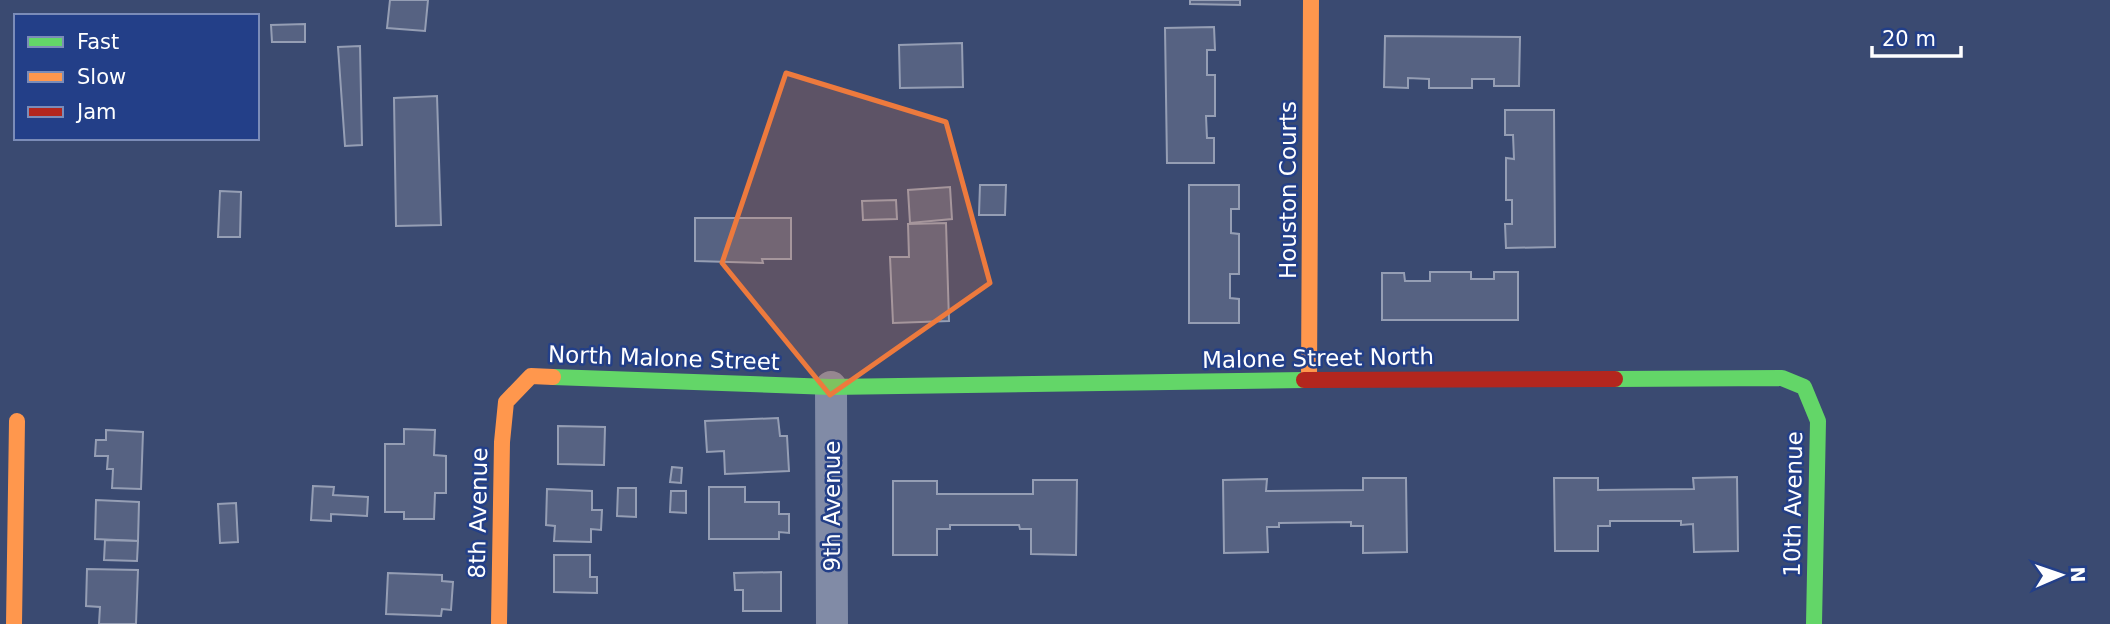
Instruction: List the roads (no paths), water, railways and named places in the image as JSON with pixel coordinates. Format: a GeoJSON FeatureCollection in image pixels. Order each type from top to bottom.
{"type":"FeatureCollection","features":[{"type":"Feature","properties":{"kind":"street","name":"Houston Courts"},"geometry":{"type":"LineString","coordinates":[[1309,380],[1311,0]]}},
{"type":"Feature","properties":{"kind":"street","name":"North Malone Street"},"geometry":{"type":"LineString","coordinates":[[506,402],[531,376],[831,387]]}},
{"type":"Feature","properties":{"kind":"street","name":"Malone Street North"},"geometry":{"type":"LineString","coordinates":[[831,387],[1309,380],[1782,378],[1804,387]]}},
{"type":"Feature","properties":{"kind":"street","name":"9th Avenue"},"geometry":{"type":"LineString","coordinates":[[831,387],[832,624]]}},
{"type":"Feature","properties":{"kind":"street","name":"10th Avenue"},"geometry":{"type":"LineString","coordinates":[[1804,387],[1818,421],[1814,624]]}},
{"type":"Feature","properties":{"kind":"street","name":"8th Avenue"},"geometry":{"type":"LineString","coordinates":[[499,624],[502,442],[506,402]]}},
{"type":"Feature","properties":{"kind":"street"},"geometry":{"type":"LineString","coordinates":[[14,624],[17,421]]}}]}
